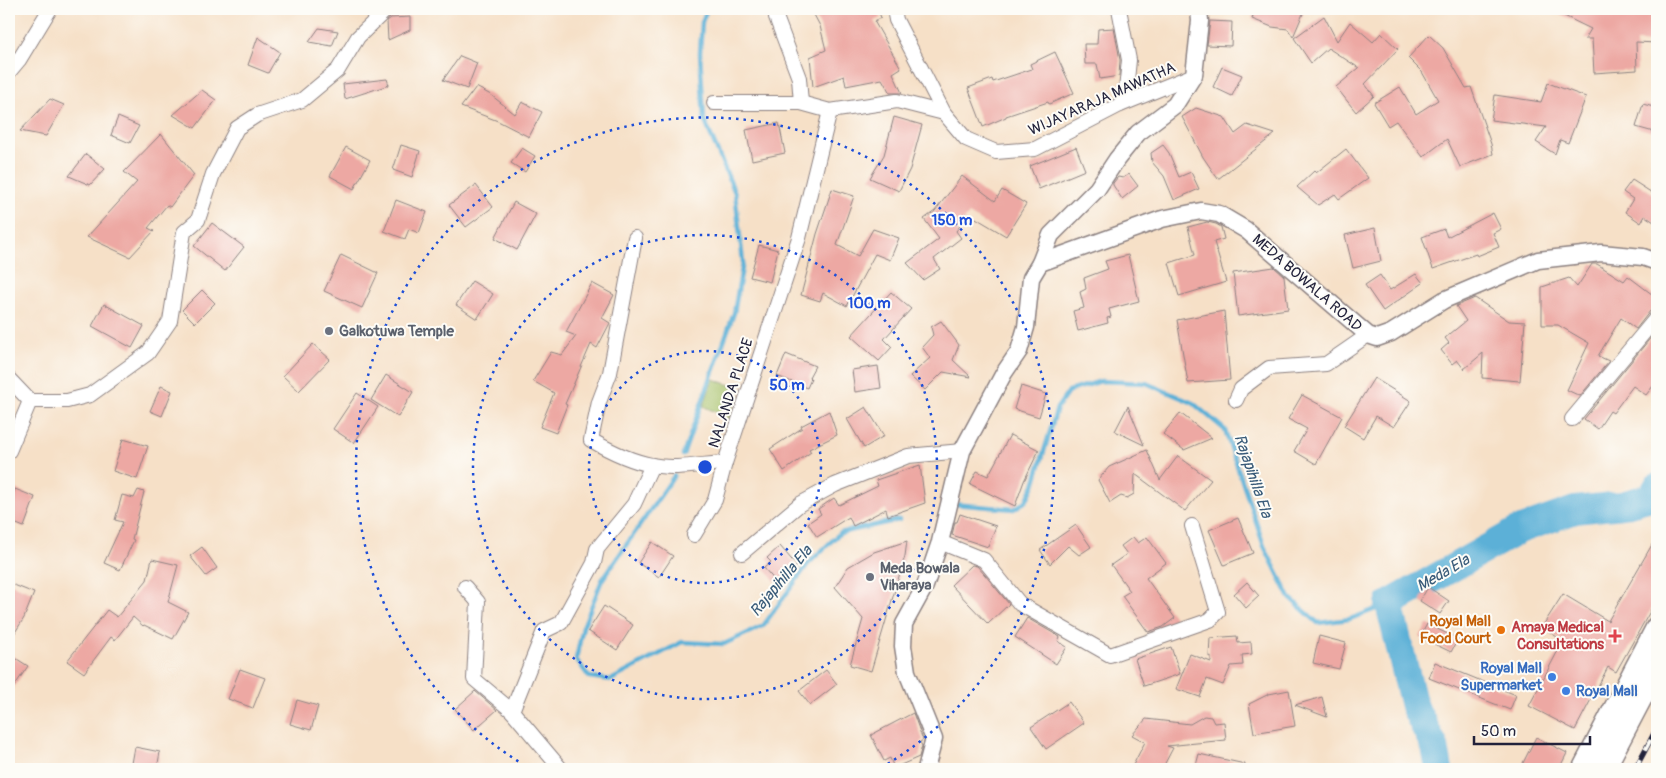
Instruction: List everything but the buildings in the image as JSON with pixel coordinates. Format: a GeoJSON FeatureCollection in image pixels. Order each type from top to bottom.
{"type":"FeatureCollection","features":[{"type":"Feature","properties":{"kind":"main road"},"geometry":{"type":"LineString","coordinates":[[1582,769],[1657,627]]}},
{"type":"Feature","properties":{"kind":"main road"},"geometry":{"type":"LineString","coordinates":[[1604,769],[1657,668]]}},
{"type":"Feature","properties":{"kind":"street"},"geometry":{"type":"LineString","coordinates":[[9,72],[19,60],[50,9]]}},
{"type":"Feature","properties":{"kind":"street"},"geometry":{"type":"LineString","coordinates":[[9,379],[30,401],[67,401],[90,395],[148,353],[170,321],[184,232],[198,220],[213,174],[237,128],[258,115],[302,100],[338,70],[358,37],[389,9]]}},
{"type":"Feature","properties":{"kind":"street"},"geometry":{"type":"LineString","coordinates":[[776,9],[776,17],[799,78],[802,103]]}},
{"type":"Feature","properties":{"kind":"street","name":"WIJAYARAJA MAWATHA"},"geometry":{"type":"LineString","coordinates":[[894,9],[896,20],[944,113],[966,138],[996,152],[1035,149],[1120,105],[1194,75]]}},
{"type":"Feature","properties":{"kind":"street"},"geometry":{"type":"LineString","coordinates":[[1119,9],[1129,60],[1126,90],[1120,105]]}},
{"type":"Feature","properties":{"kind":"street"},"geometry":{"type":"LineString","coordinates":[[926,769],[934,739],[907,672],[903,646],[904,624],[925,586],[940,542],[962,451],[1004,374],[1019,351],[1026,327],[1031,278],[1040,263],[1051,235],[1097,189],[1138,132],[1175,105],[1194,75],[1200,22],[1199,9]]}},
{"type":"Feature","properties":{"kind":"street"},"geometry":{"type":"LineString","coordinates":[[714,103],[802,103],[830,112],[897,101],[944,113]]}},
{"type":"Feature","properties":{"kind":"street","name":"NALANDA PLACE"},"geometry":{"type":"LineString","coordinates":[[635,238],[610,373],[599,402],[591,440],[615,454],[652,465],[676,466],[725,463],[799,238],[830,112]]}},
{"type":"Feature","properties":{"kind":"street","name":"MEDA BOWALA ROAD"},"geometry":{"type":"LineString","coordinates":[[1040,263],[1162,219],[1201,211],[1219,214],[1246,230],[1368,335],[1377,338],[1391,333],[1444,300],[1538,260],[1601,253],[1643,257],[1657,262]]}},
{"type":"Feature","properties":{"kind":"street"},"geometry":{"type":"LineString","coordinates":[[1572,419],[1657,317]]}},
{"type":"Feature","properties":{"kind":"street"},"geometry":{"type":"LineString","coordinates":[[1236,400],[1241,389],[1269,368],[1326,364],[1368,335]]}},
{"type":"Feature","properties":{"kind":"street"},"geometry":{"type":"LineString","coordinates":[[9,450],[30,401]]}},
{"type":"Feature","properties":{"kind":"street"},"geometry":{"type":"LineString","coordinates":[[742,553],[800,504],[836,485],[908,456],[962,451]]}},
{"type":"Feature","properties":{"kind":"street"},"geometry":{"type":"LineString","coordinates":[[694,536],[715,500],[725,463]]}},
{"type":"Feature","properties":{"kind":"street"},"geometry":{"type":"LineString","coordinates":[[512,711],[544,631],[561,623],[594,563],[597,549],[634,504],[652,465]]}},
{"type":"Feature","properties":{"kind":"street"},"geometry":{"type":"LineString","coordinates":[[940,542],[984,560],[1020,604],[1110,655],[1210,620],[1218,612],[1192,526]]}},
{"type":"Feature","properties":{"kind":"street"},"geometry":{"type":"LineString","coordinates":[[465,587],[478,602],[474,679],[512,711],[562,769]]}},
{"type":"Feature","properties":{"kind":"green space"},"geometry":{"type":"Polygon","coordinates":[[[713,379],[736,387],[732,398],[735,400],[730,419],[703,406],[713,379]]]}},
{"type":"Feature","properties":{"kind":"waterway","name":"Rajapihilla Ela"},"geometry":{"type":"LineString","coordinates":[[683,455],[734,313],[743,262],[735,193],[704,119],[700,53],[702,22],[707,9]]}},
{"type":"Feature","properties":{"kind":"waterway","name":"Rajapihilla Ela"},"geometry":{"type":"LineString","coordinates":[[953,504],[1014,509],[1026,501],[1034,485],[1057,408],[1069,391],[1101,381],[1146,383],[1193,403],[1225,430],[1264,546],[1290,598],[1318,623],[1350,619],[1389,604]]}},
{"type":"Feature","properties":{"kind":"waterway","name":"Rajapihilla Ela"},"geometry":{"type":"LineString","coordinates":[[674,476],[602,580],[583,627],[576,659],[589,677],[611,680],[682,642],[724,644],[763,626],[808,564],[840,533],[899,520]]}},
{"type":"Feature","properties":{"kind":"waterway","name":"Meda Ela"},"geometry":{"type":"LineString","coordinates":[[1439,769],[1435,747],[1414,706],[1389,604],[1519,530],[1575,510],[1622,505],[1651,497],[1657,487]]}},
{"type":"Feature","properties":{"kind":"railway"},"geometry":{"type":"LineString","coordinates":[[1635,769],[1657,728]]}},
{"type":"Feature","properties":{"kind":"place","name":"Galkotuwa Temple"},"geometry":{"type":"Point","coordinates":[329,331]}},
{"type":"Feature","properties":{"kind":"place","name":"Meda Bowala Viharaya"},"geometry":{"type":"Point","coordinates":[870,577]}},
{"type":"Feature","properties":{"kind":"place","name":"Royal Mall Food Court"},"geometry":{"type":"Point","coordinates":[1501,630]}},
{"type":"Feature","properties":{"kind":"place","name":"Amaya Medical Consultations"},"geometry":{"type":"Point","coordinates":[1615,636]}},
{"type":"Feature","properties":{"kind":"place","name":"Royal Mall Supermarket"},"geometry":{"type":"Point","coordinates":[1552,677]}},
{"type":"Feature","properties":{"kind":"place","name":"Royal Mall"},"geometry":{"type":"Point","coordinates":[1566,691]}}]}
